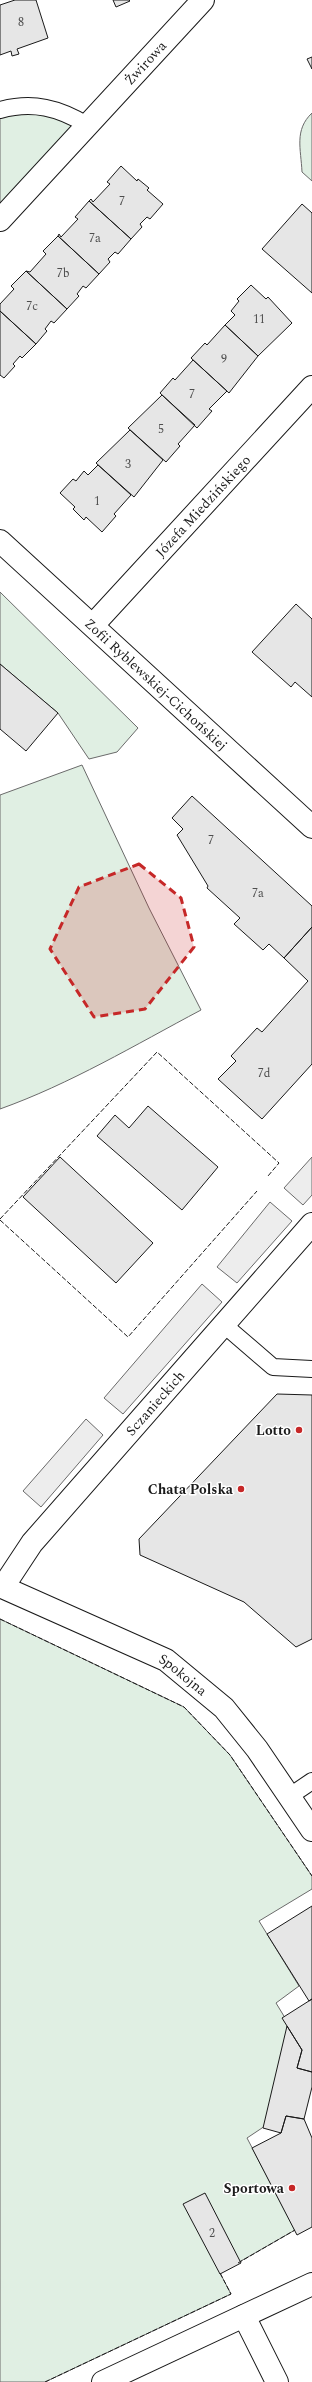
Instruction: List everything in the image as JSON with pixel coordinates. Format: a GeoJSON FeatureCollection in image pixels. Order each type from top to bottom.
{"type":"FeatureCollection","features":[{"type":"Feature","properties":{"kind":"street","name":"Żwirowa"},"geometry":{"type":"LineString","coordinates":[[0,220],[203,0]]}},
{"type":"Feature","properties":{"kind":"street","name":"Józefa Miedzińskiego"},"geometry":{"type":"LineString","coordinates":[[93,625],[312,387]]}},
{"type":"Feature","properties":{"kind":"street","name":"Zofii Ryblewskiej-Cichońskiej"},"geometry":{"type":"LineString","coordinates":[[0,541],[312,827]]}},
{"type":"Feature","properties":{"kind":"street","name":"Sczanieckich"},"geometry":{"type":"LineString","coordinates":[[1,1586],[32,1543],[312,1224]]}},
{"type":"Feature","properties":{"kind":"street","name":"Spokojna"},"geometry":{"type":"LineString","coordinates":[[1,1586],[166,1660],[224,1708],[290,1796],[312,1830]]}},
{"type":"Feature","properties":{"kind":"street"},"geometry":{"type":"LineString","coordinates":[[103,2382],[312,2284]]}},
{"type":"Feature","properties":{"kind":"street"},"geometry":{"type":"LineString","coordinates":[[244,2316],[277,2382]]}},
{"type":"Feature","properties":{"kind":"lane"},"geometry":{"type":"LineString","coordinates":[[0,110],[39,106],[54,108],[87,125]]}},
{"type":"Feature","properties":{"kind":"lane"},"geometry":{"type":"LineString","coordinates":[[223,1324],[274,1367],[312,1369]]}},
{"type":"Feature","properties":{"kind":"lane"},"geometry":{"type":"LineString","coordinates":[[290,1796],[312,1781]]}},
{"type":"Feature","properties":{"kind":"highlighted area"},"geometry":{"type":"Polygon","coordinates":[[[139,864],[181,898],[194,947],[145,1009],[94,1017],[50,949],[79,887],[139,864]]]}},
{"type":"Feature","properties":{"kind":"green space"},"geometry":{"type":"Polygon","coordinates":[[[16,107],[87,125],[0,220],[0,110],[16,107]]]}},
{"type":"Feature","properties":{"kind":"green space"},"geometry":{"type":"Polygon","coordinates":[[[312,113],[312,181],[302,172],[300,140],[306,119],[312,113]]]}},
{"type":"Feature","properties":{"kind":"green space"},"geometry":{"type":"Polygon","coordinates":[[[0,592],[138,728],[117,752],[89,759],[58,713],[0,664],[0,592]]]}},
{"type":"Feature","properties":{"kind":"green space"},"geometry":{"type":"Polygon","coordinates":[[[82,765],[149,908],[201,1010],[77,1076],[0,1109],[0,795],[82,765]]]}},
{"type":"Feature","properties":{"kind":"green space"},"geometry":{"type":"Polygon","coordinates":[[[0,1619],[184,1707],[230,1755],[312,1876],[312,1889],[259,1921],[299,1986],[276,2003],[290,2026],[265,2126],[247,2138],[295,2230],[220,2273],[231,2294],[45,2382],[0,2382],[0,1619]]]}},
{"type":"Feature","properties":{"kind":"shaded area"},"geometry":{"type":"Polygon","coordinates":[[[312,1157],[312,1195],[303,1205],[284,1188],[312,1157]]]}},
{"type":"Feature","properties":{"kind":"shaded area"},"geometry":{"type":"Polygon","coordinates":[[[270,1202],[292,1221],[237,1283],[217,1267],[270,1202]]]}},
{"type":"Feature","properties":{"kind":"shaded area"},"geometry":{"type":"Polygon","coordinates":[[[202,1284],[222,1302],[123,1414],[104,1398],[202,1284]]]}},
{"type":"Feature","properties":{"kind":"shaded area"},"geometry":{"type":"Polygon","coordinates":[[[86,1419],[103,1435],[41,1507],[23,1491],[86,1419]]]}},
{"type":"Feature","properties":{"kind":"building"},"geometry":{"type":"Polygon","coordinates":[[[15,0],[36,0],[48,38],[17,49],[19,54],[12,56],[11,51],[0,55],[0,5],[15,0]]]}},
{"type":"Feature","properties":{"kind":"building"},"geometry":{"type":"Polygon","coordinates":[[[113,0],[129,0],[130,1],[116,7],[113,0]]]}},
{"type":"Feature","properties":{"kind":"building"},"geometry":{"type":"Polygon","coordinates":[[[312,57],[312,69],[307,59],[312,57]]]}},
{"type":"Feature","properties":{"kind":"building"},"geometry":{"type":"Polygon","coordinates":[[[121,166],[137,181],[138,179],[149,188],[147,190],[163,204],[150,219],[147,217],[140,224],[142,227],[131,239],[89,201],[91,199],[93,202],[110,184],[107,182],[121,166]]]}},
{"type":"Feature","properties":{"kind":"building"},"geometry":{"type":"Polygon","coordinates":[[[89,201],[131,239],[118,254],[115,252],[108,259],[110,262],[99,274],[58,236],[59,234],[61,237],[78,219],[75,217],[89,201]]]}},
{"type":"Feature","properties":{"kind":"building"},"geometry":{"type":"Polygon","coordinates":[[[302,204],[312,213],[312,293],[262,249],[302,204]]]}},
{"type":"Feature","properties":{"kind":"building"},"geometry":{"type":"Polygon","coordinates":[[[58,236],[99,274],[86,288],[83,286],[77,294],[79,296],[67,309],[26,271],[30,272],[46,254],[43,251],[58,236]]]}},
{"type":"Feature","properties":{"kind":"building"},"geometry":{"type":"Polygon","coordinates":[[[26,271],[67,309],[54,323],[51,321],[45,329],[47,331],[36,344],[0,311],[0,304],[14,289],[11,286],[26,271]]]}},
{"type":"Feature","properties":{"kind":"building"},"geometry":{"type":"Polygon","coordinates":[[[251,285],[266,299],[268,297],[292,323],[258,356],[225,325],[235,315],[231,311],[239,301],[237,299],[251,285]]]}},
{"type":"Feature","properties":{"kind":"building"},"geometry":{"type":"Polygon","coordinates":[[[0,311],[36,344],[22,358],[20,356],[13,364],[15,366],[4,378],[0,375],[0,311]]]}},
{"type":"Feature","properties":{"kind":"building"},"geometry":{"type":"Polygon","coordinates":[[[225,325],[258,356],[229,393],[191,358],[205,343],[207,345],[225,325]]]}},
{"type":"Feature","properties":{"kind":"building"},"geometry":{"type":"Polygon","coordinates":[[[193,360],[227,391],[209,409],[212,411],[197,428],[160,393],[173,378],[175,380],[193,360]]]}},
{"type":"Feature","properties":{"kind":"building"},"geometry":{"type":"Polygon","coordinates":[[[162,395],[195,425],[178,444],[180,446],[166,462],[128,428],[162,395]]]}},
{"type":"Feature","properties":{"kind":"building"},"geometry":{"type":"Polygon","coordinates":[[[130,430],[163,460],[134,497],[96,463],[130,430]]]}},
{"type":"Feature","properties":{"kind":"building"},"geometry":{"type":"Polygon","coordinates":[[[98,465],[131,495],[114,514],[116,516],[102,532],[86,517],[84,520],[73,509],[75,507],[60,493],[73,479],[76,481],[84,471],[88,475],[98,465]]]}},
{"type":"Feature","properties":{"kind":"building"},"geometry":{"type":"Polygon","coordinates":[[[296,604],[312,619],[312,697],[295,682],[291,687],[252,652],[296,604]]]}},
{"type":"Feature","properties":{"kind":"building"},"geometry":{"type":"Polygon","coordinates":[[[0,664],[58,713],[26,751],[0,729],[0,664]]]}},
{"type":"Feature","properties":{"kind":"building"},"geometry":{"type":"Polygon","coordinates":[[[192,796],[312,906],[312,927],[284,958],[269,944],[263,950],[234,924],[240,918],[207,888],[208,886],[177,835],[183,829],[172,818],[192,796]]]}},
{"type":"Feature","properties":{"kind":"building"},"geometry":{"type":"Polygon","coordinates":[[[312,927],[312,1064],[262,1119],[218,1079],[236,1061],[231,1056],[257,1028],[262,1032],[308,981],[284,958],[312,927]]]}},
{"type":"Feature","properties":{"kind":"building"},"geometry":{"type":"Polygon","coordinates":[[[148,1106],[218,1167],[182,1210],[97,1136],[115,1115],[129,1128],[148,1106]]]}},
{"type":"Feature","properties":{"kind":"building"},"geometry":{"type":"Polygon","coordinates":[[[60,1157],[153,1243],[116,1283],[23,1197],[60,1157]]]}},
{"type":"Feature","properties":{"kind":"building"},"geometry":{"type":"Polygon","coordinates":[[[277,1394],[312,1395],[312,1639],[296,1647],[244,1602],[140,1555],[139,1539],[277,1394]]]}},
{"type":"Feature","properties":{"kind":"building"},"geometry":{"type":"Polygon","coordinates":[[[312,1906],[312,1999],[309,2001],[267,1934],[312,1906]]]}},
{"type":"Feature","properties":{"kind":"building"},"geometry":{"type":"Polygon","coordinates":[[[312,1999],[312,2072],[297,2068],[302,2050],[282,2018],[312,1999]]]}},
{"type":"Feature","properties":{"kind":"building"},"geometry":{"type":"Polygon","coordinates":[[[287,2026],[302,2050],[297,2068],[312,2072],[312,2087],[304,2119],[286,2116],[281,2133],[263,2128],[287,2026]]]}},
{"type":"Feature","properties":{"kind":"building","name":"Sportowa"},"geometry":{"type":"Polygon","coordinates":[[[286,2116],[304,2119],[312,2138],[312,2227],[297,2235],[252,2148],[281,2133],[286,2116]]]}},
{"type":"Feature","properties":{"kind":"building"},"geometry":{"type":"Polygon","coordinates":[[[205,2193],[241,2263],[220,2274],[183,2204],[205,2193]]]}},
{"type":"Feature","properties":{"kind":"fence"},"geometry":{"type":"LineString","coordinates":[[0,1219],[157,1052],[279,1163],[268,1176]]}},
{"type":"Feature","properties":{"kind":"fence"},"geometry":{"type":"LineString","coordinates":[[0,1220],[128,1337],[257,1191]]}},
{"type":"Feature","properties":{"kind":"fence"},"geometry":{"type":"LineString","coordinates":[[0,1619],[184,1707],[230,1755],[312,1876]]}},
{"type":"Feature","properties":{"kind":"fence"},"geometry":{"type":"LineString","coordinates":[[238,2263],[295,2230]]}},
{"type":"Feature","properties":{"kind":"fence"},"geometry":{"type":"LineString","coordinates":[[45,2382],[231,2294],[220,2273]]}},
{"type":"Feature","properties":{"kind":"place","name":"Lotto"},"geometry":{"type":"Point","coordinates":[299,1430]}},
{"type":"Feature","properties":{"kind":"place","name":"Chata Polska"},"geometry":{"type":"Point","coordinates":[241,1489]}},
{"type":"Feature","properties":{"kind":"place","name":"Sportowa"},"geometry":{"type":"Point","coordinates":[292,2188]}}]}
